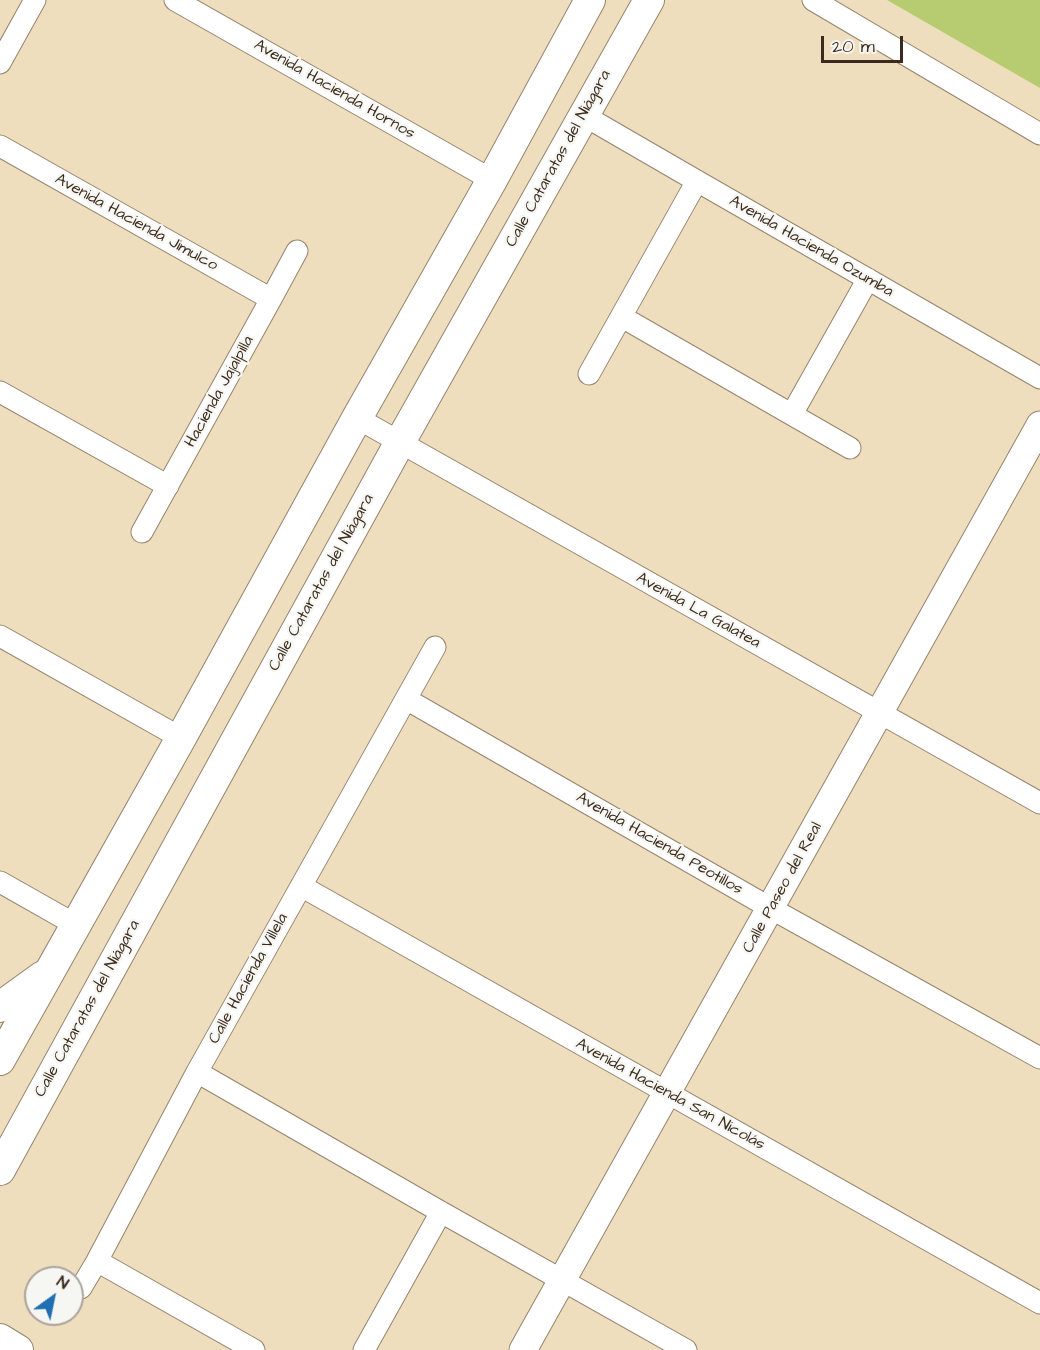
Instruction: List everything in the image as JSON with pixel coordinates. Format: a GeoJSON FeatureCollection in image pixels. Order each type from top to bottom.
{"type":"FeatureCollection","features":[{"type":"Feature","properties":{"kind":"main road"},"geometry":{"type":"LineString","coordinates":[[0,1060],[492,180],[590,0]]}},
{"type":"Feature","properties":{"kind":"main road","name":"Calle Cataratas del Niágara"},"geometry":{"type":"LineString","coordinates":[[0,1170],[399,442],[649,0]]}},
{"type":"Feature","properties":{"kind":"main road"},"geometry":{"type":"LineString","coordinates":[[0,1007],[50,970]]}},
{"type":"Feature","properties":{"kind":"main road"},"geometry":{"type":"LineString","coordinates":[[0,1339],[18,1350]]}},
{"type":"Feature","properties":{"kind":"street"},"geometry":{"type":"LineString","coordinates":[[0,63],[36,0]]}},
{"type":"Feature","properties":{"kind":"street","name":"Avenida Hacienda Hornos"},"geometry":{"type":"LineString","coordinates":[[175,0],[492,180]]}},
{"type":"Feature","properties":{"kind":"street"},"geometry":{"type":"LineString","coordinates":[[813,0],[1040,134]]}},
{"type":"Feature","properties":{"kind":"street","name":"Avenida Hacienda Ozumba"},"geometry":{"type":"LineString","coordinates":[[584,115],[1040,378]]}},
{"type":"Feature","properties":{"kind":"street","name":"Avenida Hacienda Jimulco"},"geometry":{"type":"LineString","coordinates":[[0,146],[272,299]]}},
{"type":"Feature","properties":{"kind":"street"},"geometry":{"type":"LineString","coordinates":[[589,374],[697,182]]}},
{"type":"Feature","properties":{"kind":"street","name":"Hacienda Jajalpilla"},"geometry":{"type":"LineString","coordinates":[[142,532],[297,251]]}},
{"type":"Feature","properties":{"kind":"street"},"geometry":{"type":"LineString","coordinates":[[792,414],[868,279]]}},
{"type":"Feature","properties":{"kind":"street"},"geometry":{"type":"LineString","coordinates":[[622,317],[850,448]]}},
{"type":"Feature","properties":{"kind":"street"},"geometry":{"type":"LineString","coordinates":[[0,392],[168,486]]}},
{"type":"Feature","properties":{"kind":"street","name":"Avenida La Galatea"},"geometry":{"type":"LineString","coordinates":[[357,418],[1040,803]]}},
{"type":"Feature","properties":{"kind":"street","name":"Calle Paseo del Real"},"geometry":{"type":"LineString","coordinates":[[523,1350],[772,909],[879,712],[1040,425]]}},
{"type":"Feature","properties":{"kind":"street"},"geometry":{"type":"LineString","coordinates":[[0,636],[181,738]]}},
{"type":"Feature","properties":{"kind":"street","name":"Calle Hacienda Villela"},"geometry":{"type":"LineString","coordinates":[[84,1283],[198,1072],[435,646]]}},
{"type":"Feature","properties":{"kind":"street","name":"Avenida Hacienda Peotillos"},"geometry":{"type":"LineString","coordinates":[[405,699],[772,909],[1040,1058]]}},
{"type":"Feature","properties":{"kind":"street"},"geometry":{"type":"LineString","coordinates":[[0,882],[76,925]]}},
{"type":"Feature","properties":{"kind":"street","name":"Avenida Hacienda San Nicolás"},"geometry":{"type":"LineString","coordinates":[[301,886],[1040,1303]]}},
{"type":"Feature","properties":{"kind":"street"},"geometry":{"type":"LineString","coordinates":[[198,1072],[683,1349]]}},
{"type":"Feature","properties":{"kind":"street"},"geometry":{"type":"LineString","coordinates":[[364,1350],[441,1212]]}},
{"type":"Feature","properties":{"kind":"street"},"geometry":{"type":"LineString","coordinates":[[98,1261],[254,1350]]}},
{"type":"Feature","properties":{"kind":"green space"},"geometry":{"type":"Polygon","coordinates":[[[887,0],[1040,0],[1040,88],[887,0]]]}}]}
